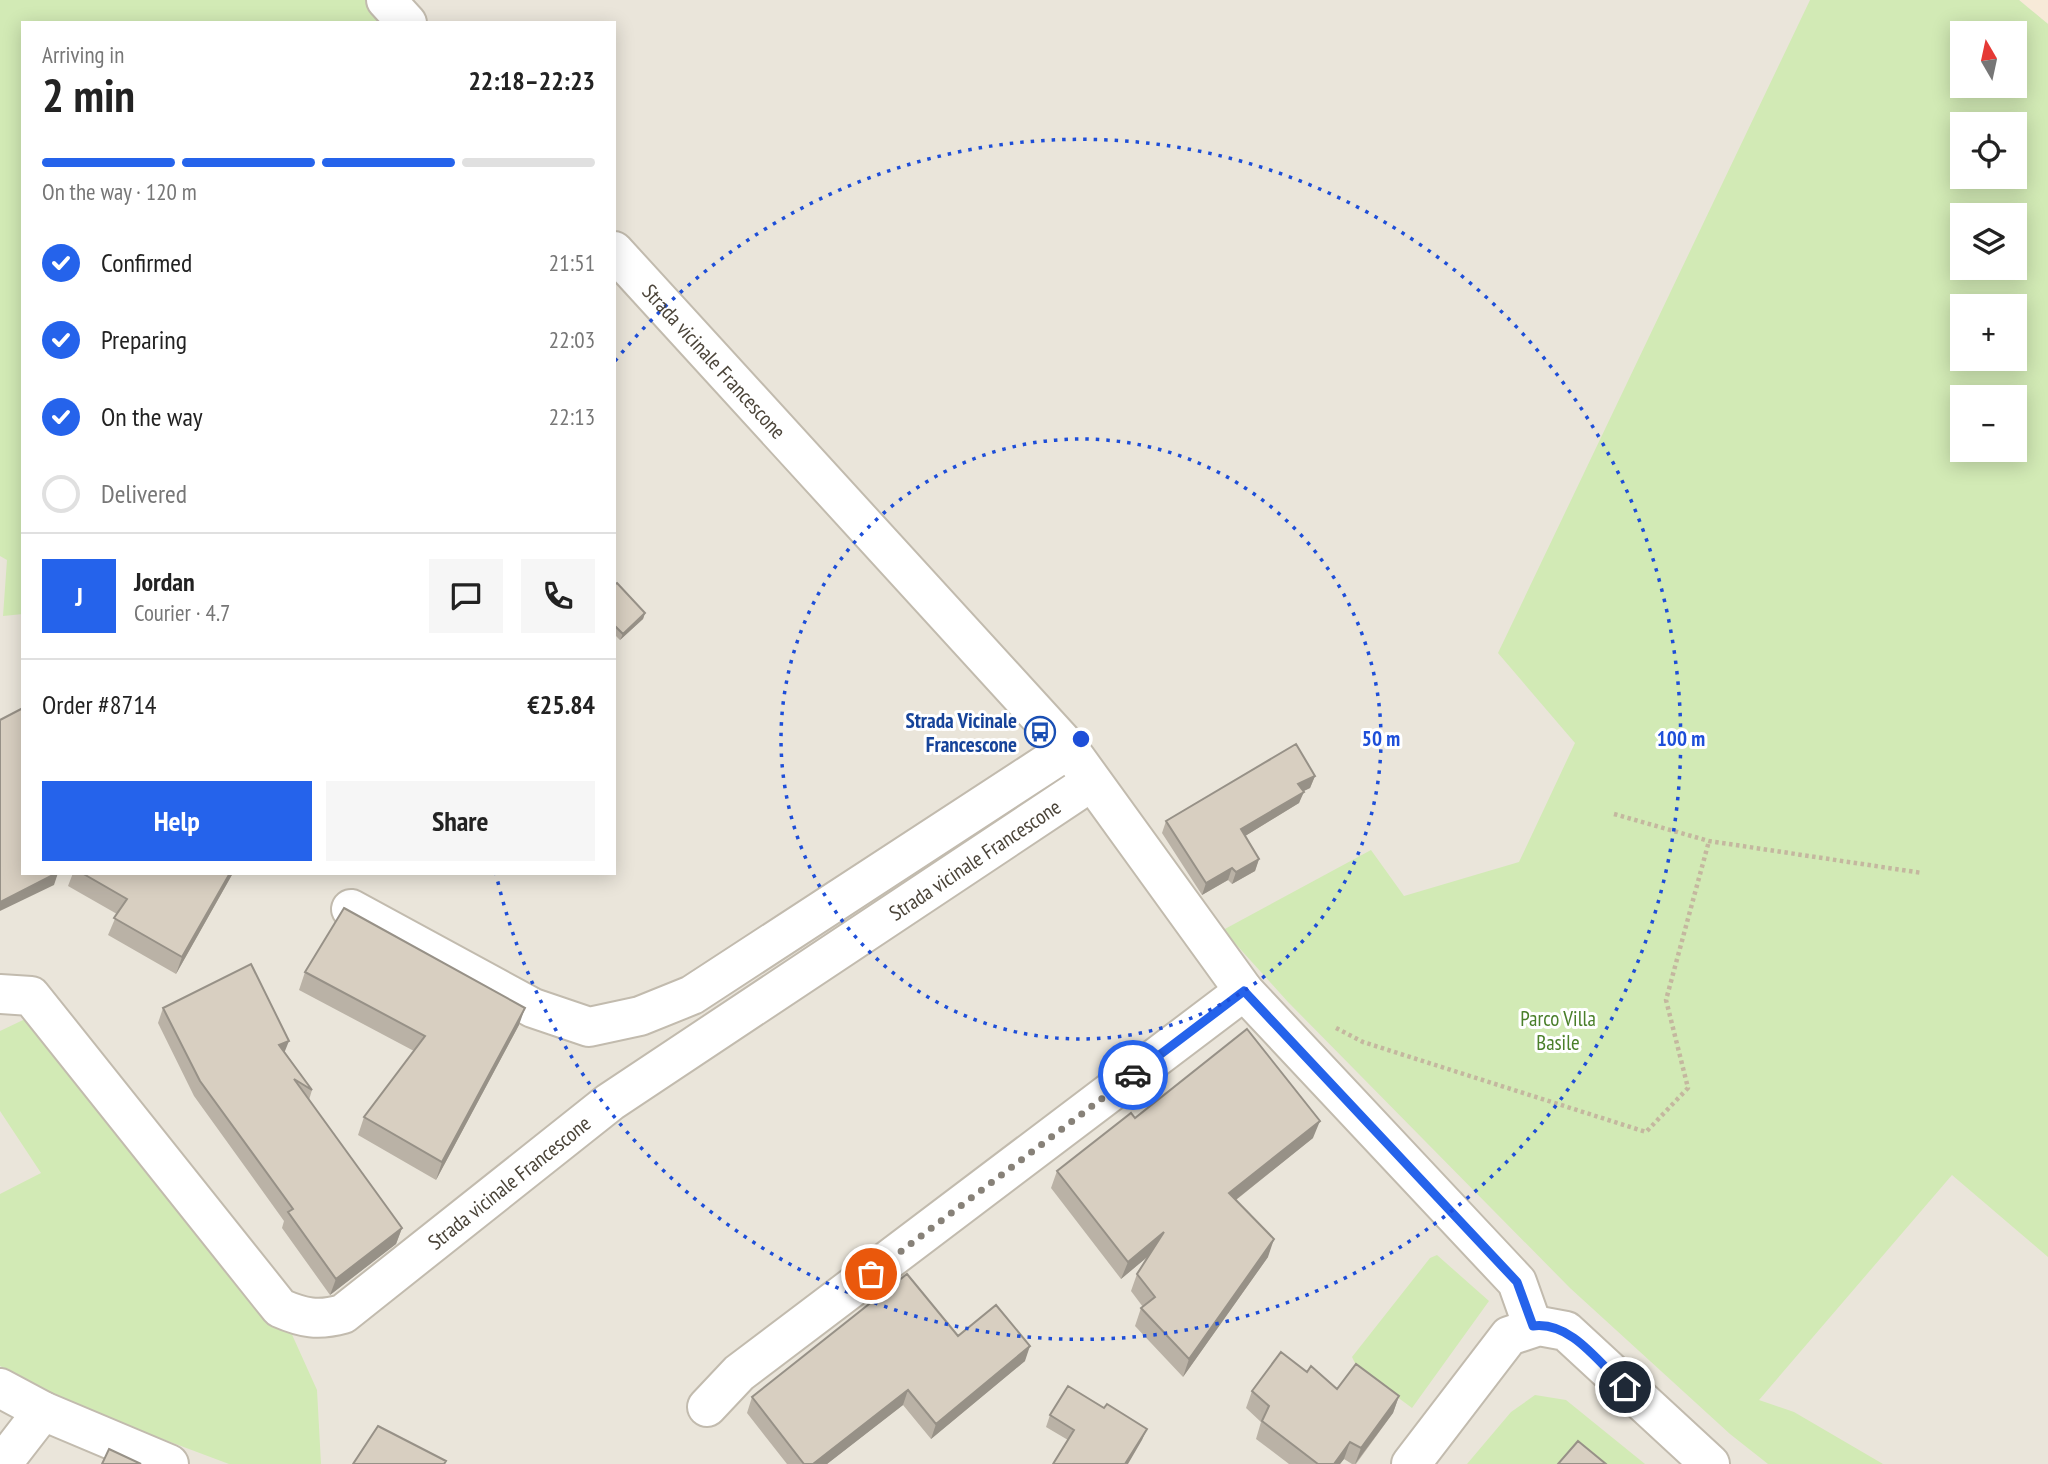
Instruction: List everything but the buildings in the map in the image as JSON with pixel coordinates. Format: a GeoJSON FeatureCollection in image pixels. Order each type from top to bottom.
{"type":"FeatureCollection","features":[{"type":"Feature","properties":{"kind":"street"},"geometry":{"type":"LineString","coordinates":[[386,0],[405,21]]}},
{"type":"Feature","properties":{"kind":"street","name":"Strada vicinale Francescone"},"geometry":{"type":"LineString","coordinates":[[616,253],[1069,749],[1244,991],[1517,1282],[1533,1326]]}},
{"type":"Feature","properties":{"kind":"street","name":"Strada vicinale Francescone"},"geometry":{"type":"LineString","coordinates":[[351,909],[533,1008],[589,1027],[640,1016],[692,995],[1069,749]]}},
{"type":"Feature","properties":{"kind":"street","name":"Strada vicinale Francescone"},"geometry":{"type":"LineString","coordinates":[[0,993],[31,996],[279,1308],[304,1319],[324,1319],[343,1314],[610,1102],[1091,782]]}},
{"type":"Feature","properties":{"kind":"street"},"geometry":{"type":"LineString","coordinates":[[707,1408],[739,1373],[1244,991]]}},
{"type":"Feature","properties":{"kind":"street"},"geometry":{"type":"LineString","coordinates":[[1412,1464],[1509,1336],[1533,1326],[1566,1331],[1710,1464]]}},
{"type":"Feature","properties":{"kind":"street"},"geometry":{"type":"LineString","coordinates":[[0,1388],[43,1411],[169,1464]]}},
{"type":"Feature","properties":{"kind":"street"},"geometry":{"type":"LineString","coordinates":[[2,1464],[43,1411]]}},
{"type":"Feature","properties":{"kind":"path"},"geometry":{"type":"LineString","coordinates":[[1614,814],[1709,841],[1922,873]]}},
{"type":"Feature","properties":{"kind":"path"},"geometry":{"type":"LineString","coordinates":[[1328,1024],[1363,1042],[1646,1132],[1688,1088],[1666,1000],[1709,841]]}},
{"type":"Feature","properties":{"kind":"shaded area"},"geometry":{"type":"Polygon","coordinates":[[[0,0],[2048,0],[2048,1464],[0,1464],[0,0]]]}},
{"type":"Feature","properties":{"kind":"shaded area"},"geometry":{"type":"Polygon","coordinates":[[[2019,0],[2048,0],[2048,24],[2019,0]]]}},
{"type":"Feature","properties":{"kind":"green space"},"geometry":{"type":"Polygon","coordinates":[[[0,0],[386,0],[405,21],[21,21],[21,614],[3,616],[7,560],[0,556],[0,0]]]}},
{"type":"Feature","properties":{"kind":"green space","name":"Parco Villa Basile"},"geometry":{"type":"Polygon","coordinates":[[[1810,0],[2019,0],[2048,24],[2048,1257],[1952,1175],[1759,1400],[1794,1412],[1883,1464],[1768,1464],[1730,1434],[1570,1288],[1288,1002],[1223,930],[1371,850],[1404,896],[1519,862],[1575,743],[1498,653],[1810,0]]]}},
{"type":"Feature","properties":{"kind":"green space"},"geometry":{"type":"Polygon","coordinates":[[[42,1011],[280,1308],[317,1390],[321,1464],[229,1464],[77,1407],[0,1366],[0,1194],[41,1173],[0,1111],[0,1031],[42,1011]]]}},
{"type":"Feature","properties":{"kind":"green space"},"geometry":{"type":"Polygon","coordinates":[[[1437,1255],[1489,1301],[1412,1408],[1357,1367],[1352,1357],[1430,1258],[1437,1255]]]}},
{"type":"Feature","properties":{"kind":"green space"},"geometry":{"type":"Polygon","coordinates":[[[1535,1395],[1566,1400],[1645,1464],[1467,1464],[1511,1412],[1535,1395]]]}},
{"type":"Feature","properties":{"kind":"way so far"},"geometry":{"type":"LineString","coordinates":[[871,1274],[1133,1075]]}},
{"type":"Feature","properties":{"kind":"place","name":"Strada Vicinale Francescone"},"geometry":{"type":"Point","coordinates":[1040,732]}},
{"type":"Feature","properties":{"kind":"route"},"geometry":{"type":"LineString","coordinates":[[1133,1075],[1244,991],[1517,1282],[1533,1326],[1566,1331],[1625,1387]]}}]}
